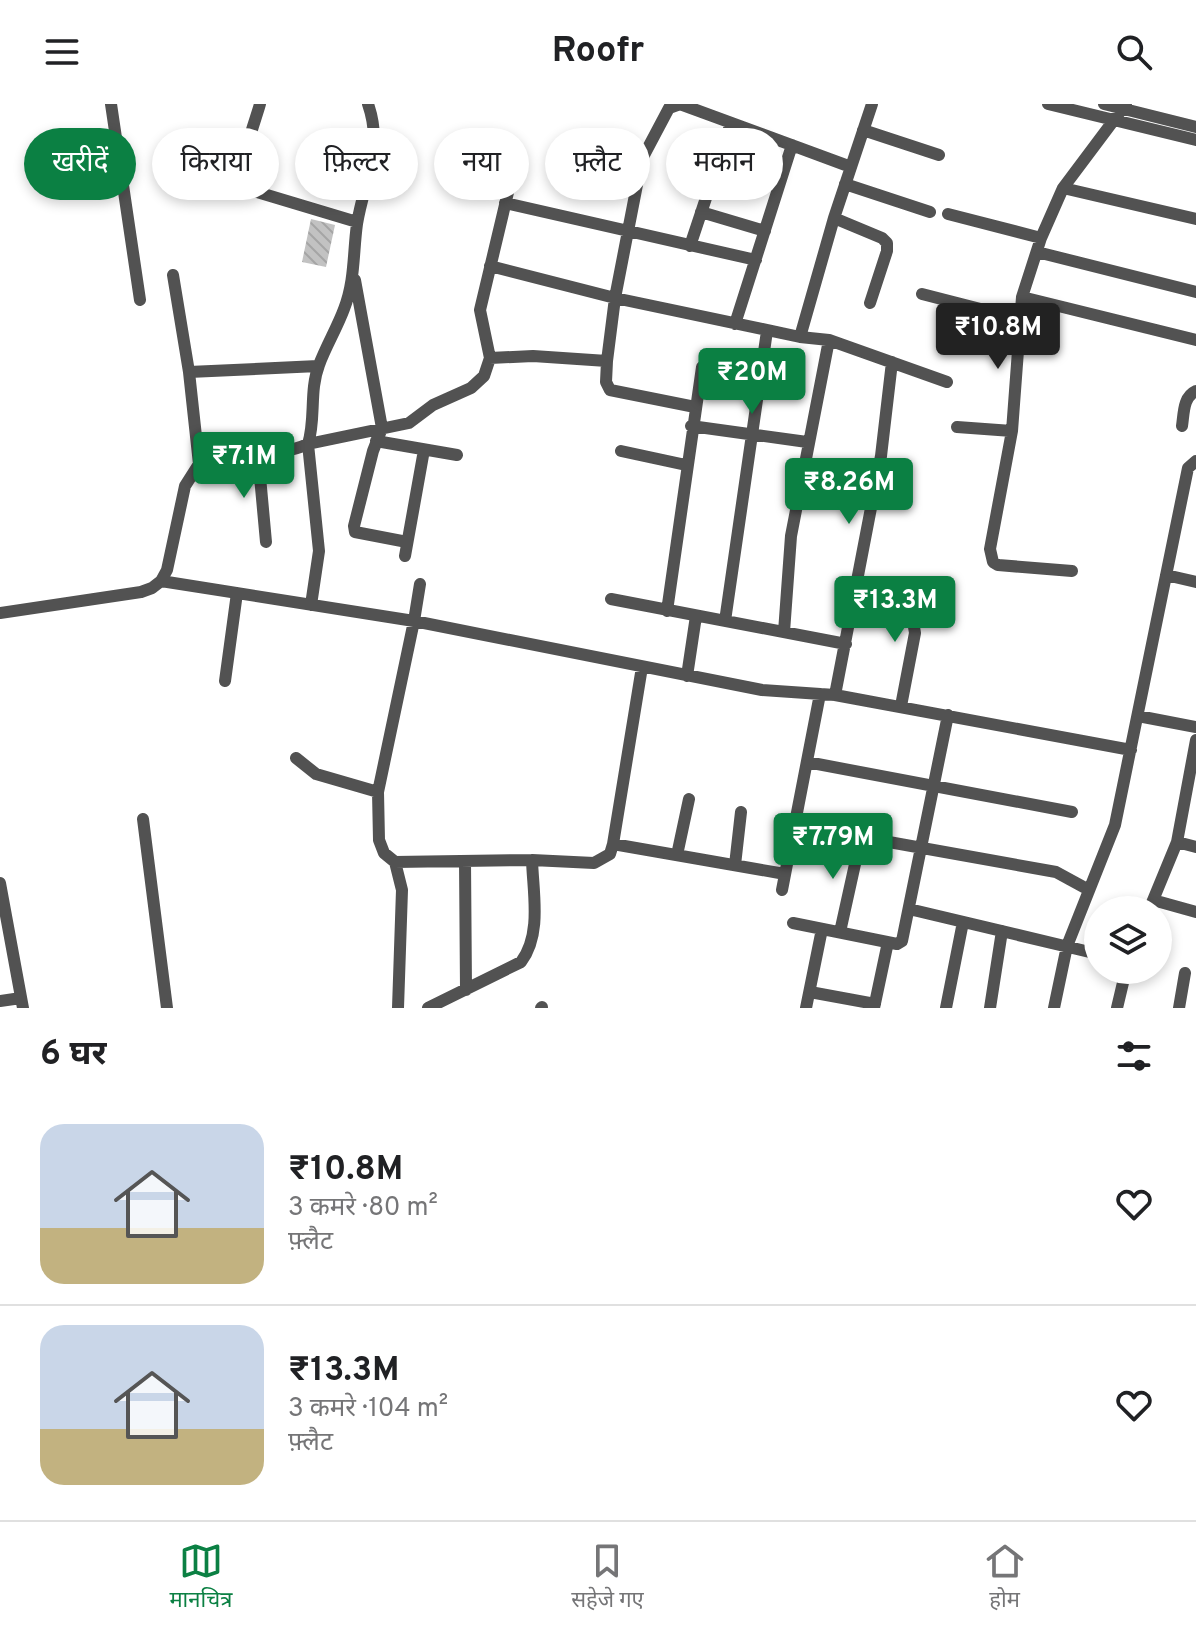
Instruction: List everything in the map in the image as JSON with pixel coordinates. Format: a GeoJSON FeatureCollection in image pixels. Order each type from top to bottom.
{"type":"FeatureCollection","features":[{"type":"Feature","properties":{"kind":"street"},"geometry":{"type":"LineString","coordinates":[[111,104],[140,300]]}},
{"type":"Feature","properties":{"kind":"street"},"geometry":{"type":"LineString","coordinates":[[260,104],[244,160],[248,182],[257,192],[357,222]]}},
{"type":"Feature","properties":{"kind":"street"},"geometry":{"type":"LineString","coordinates":[[311,605],[319,551],[308,444],[312,431],[314,386],[318,366],[344,309],[353,273],[357,222],[376,138],[375,123],[368,104]]}},
{"type":"Feature","properties":{"kind":"street"},"geometry":{"type":"LineString","coordinates":[[695,407],[610,390],[606,382],[615,298],[642,159],[669,108],[680,104],[851,167]]}},
{"type":"Feature","properties":{"kind":"street"},"geometry":{"type":"LineString","coordinates":[[800,337],[834,218],[872,104]]}},
{"type":"Feature","properties":{"kind":"street"},"geometry":{"type":"LineString","coordinates":[[1048,104],[1196,140]]}},
{"type":"Feature","properties":{"kind":"street"},"geometry":{"type":"LineString","coordinates":[[1104,104],[1123,106],[1196,127]]}},
{"type":"Feature","properties":{"kind":"street"},"geometry":{"type":"LineString","coordinates":[[1072,571],[998,565],[990,556],[1012,431],[1022,297],[1041,238],[1063,188],[1123,106]]}},
{"type":"Feature","properties":{"kind":"street"},"geometry":{"type":"LineString","coordinates":[[690,246],[731,123]]}},
{"type":"Feature","properties":{"kind":"street"},"geometry":{"type":"LineString","coordinates":[[863,130],[939,155]]}},
{"type":"Feature","properties":{"kind":"street"},"geometry":{"type":"LineString","coordinates":[[735,324],[792,145]]}},
{"type":"Feature","properties":{"kind":"street"},"geometry":{"type":"LineString","coordinates":[[845,184],[930,212]]}},
{"type":"Feature","properties":{"kind":"street"},"geometry":{"type":"LineString","coordinates":[[1063,188],[1196,219]]}},
{"type":"Feature","properties":{"kind":"street"},"geometry":{"type":"LineString","coordinates":[[199,464],[225,457],[296,450],[308,444],[409,423],[433,405],[471,388],[484,376],[490,358],[480,310],[506,200]]}},
{"type":"Feature","properties":{"kind":"street"},"geometry":{"type":"LineString","coordinates":[[505,203],[756,260]]}},
{"type":"Feature","properties":{"kind":"street"},"geometry":{"type":"LineString","coordinates":[[701,212],[765,231]]}},
{"type":"Feature","properties":{"kind":"street"},"geometry":{"type":"LineString","coordinates":[[948,214],[1041,238]]}},
{"type":"Feature","properties":{"kind":"street"},"geometry":{"type":"LineString","coordinates":[[834,218],[887,243],[870,303]]}},
{"type":"Feature","properties":{"kind":"street"},"geometry":{"type":"LineString","coordinates":[[1037,252],[1196,292]]}},
{"type":"Feature","properties":{"kind":"street"},"geometry":{"type":"LineString","coordinates":[[490,266],[615,298],[767,331],[829,340],[947,382]]}},
{"type":"Feature","properties":{"kind":"street"},"geometry":{"type":"LineString","coordinates":[[353,273],[382,428],[376,441],[355,532],[407,542]]}},
{"type":"Feature","properties":{"kind":"street"},"geometry":{"type":"LineString","coordinates":[[0,613],[123,596],[152,588],[161,581],[171,555],[185,486],[199,464],[189,372],[173,275]]}},
{"type":"Feature","properties":{"kind":"street"},"geometry":{"type":"LineString","coordinates":[[922,294],[1019,319]]}},
{"type":"Feature","properties":{"kind":"street"},"geometry":{"type":"LineString","coordinates":[[1022,297],[1196,340]]}},
{"type":"Feature","properties":{"kind":"street"},"geometry":{"type":"LineString","coordinates":[[725,621],[767,331]]}},
{"type":"Feature","properties":{"kind":"street"},"geometry":{"type":"LineString","coordinates":[[784,632],[791,536],[829,340]]}},
{"type":"Feature","properties":{"kind":"street"},"geometry":{"type":"LineString","coordinates":[[490,358],[533,356],[607,361]]}},
{"type":"Feature","properties":{"kind":"street"},"geometry":{"type":"LineString","coordinates":[[835,695],[881,456],[892,362]]}},
{"type":"Feature","properties":{"kind":"street"},"geometry":{"type":"LineString","coordinates":[[189,372],[318,366]]}},
{"type":"Feature","properties":{"kind":"street"},"geometry":{"type":"LineString","coordinates":[[667,611],[691,426],[702,367]]}},
{"type":"Feature","properties":{"kind":"street"},"geometry":{"type":"LineString","coordinates":[[1182,426],[1186,401],[1196,391]]}},
{"type":"Feature","properties":{"kind":"street"},"geometry":{"type":"LineString","coordinates":[[691,426],[807,442]]}},
{"type":"Feature","properties":{"kind":"street"},"geometry":{"type":"LineString","coordinates":[[957,427],[1012,431]]}},
{"type":"Feature","properties":{"kind":"street"},"geometry":{"type":"LineString","coordinates":[[376,441],[457,455]]}},
{"type":"Feature","properties":{"kind":"street"},"geometry":{"type":"LineString","coordinates":[[405,556],[424,450]]}},
{"type":"Feature","properties":{"kind":"street"},"geometry":{"type":"LineString","coordinates":[[621,451],[686,465]]}},
{"type":"Feature","properties":{"kind":"street"},"geometry":{"type":"LineString","coordinates":[[258,455],[266,542]]}},
{"type":"Feature","properties":{"kind":"street"},"geometry":{"type":"LineString","coordinates":[[1054,1008],[1067,946],[1115,825],[1188,468],[1196,461]]}},
{"type":"Feature","properties":{"kind":"street"},"geometry":{"type":"LineString","coordinates":[[1166,575],[1196,582]]}},
{"type":"Feature","properties":{"kind":"street"},"geometry":{"type":"LineString","coordinates":[[161,581],[414,621],[762,690],[835,695],[1131,750]]}},
{"type":"Feature","properties":{"kind":"street"},"geometry":{"type":"LineString","coordinates":[[398,1008],[402,890],[395,862],[384,853],[379,840],[378,792],[420,584]]}},
{"type":"Feature","properties":{"kind":"street"},"geometry":{"type":"LineString","coordinates":[[225,681],[237,593]]}},
{"type":"Feature","properties":{"kind":"street"},"geometry":{"type":"LineString","coordinates":[[611,599],[846,644]]}},
{"type":"Feature","properties":{"kind":"street"},"geometry":{"type":"LineString","coordinates":[[853,606],[907,617],[913,621],[915,633],[901,706]]}},
{"type":"Feature","properties":{"kind":"street"},"geometry":{"type":"LineString","coordinates":[[687,676],[696,616]]}},
{"type":"Feature","properties":{"kind":"street"},"geometry":{"type":"LineString","coordinates":[[395,862],[532,860],[594,863],[610,854],[642,667]]}},
{"type":"Feature","properties":{"kind":"street"},"geometry":{"type":"LineString","coordinates":[[782,890],[820,694]]}},
{"type":"Feature","properties":{"kind":"street"},"geometry":{"type":"LineString","coordinates":[[793,923],[897,944],[902,941],[948,715]]}},
{"type":"Feature","properties":{"kind":"street"},"geometry":{"type":"LineString","coordinates":[[1138,716],[1196,727]]}},
{"type":"Feature","properties":{"kind":"street"},"geometry":{"type":"LineString","coordinates":[[1155,896],[1177,842],[1192,784],[1196,740]]}},
{"type":"Feature","properties":{"kind":"street"},"geometry":{"type":"LineString","coordinates":[[296,758],[316,774],[378,792]]}},
{"type":"Feature","properties":{"kind":"street"},"geometry":{"type":"LineString","coordinates":[[807,762],[1072,812]]}},
{"type":"Feature","properties":{"kind":"street"},"geometry":{"type":"LineString","coordinates":[[677,855],[689,799]]}},
{"type":"Feature","properties":{"kind":"street"},"geometry":{"type":"LineString","coordinates":[[735,865],[741,812]]}},
{"type":"Feature","properties":{"kind":"street"},"geometry":{"type":"LineString","coordinates":[[143,819],[167,1008]]}},
{"type":"Feature","properties":{"kind":"street"},"geometry":{"type":"LineString","coordinates":[[794,825],[1056,872],[1089,890]]}},
{"type":"Feature","properties":{"kind":"street"},"geometry":{"type":"LineString","coordinates":[[840,932],[861,837]]}},
{"type":"Feature","properties":{"kind":"street"},"geometry":{"type":"LineString","coordinates":[[1177,842],[1196,847]]}},
{"type":"Feature","properties":{"kind":"street"},"geometry":{"type":"LineString","coordinates":[[613,844],[785,874]]}},
{"type":"Feature","properties":{"kind":"street"},"geometry":{"type":"LineString","coordinates":[[428,1008],[521,962],[530,950],[534,937],[532,860]]}},
{"type":"Feature","properties":{"kind":"street"},"geometry":{"type":"LineString","coordinates":[[465,861],[466,990]]}},
{"type":"Feature","properties":{"kind":"street"},"geometry":{"type":"LineString","coordinates":[[0,883],[22,1003],[0,1001]]}},
{"type":"Feature","properties":{"kind":"street"},"geometry":{"type":"LineString","coordinates":[[1172,908],[1196,912]]}},
{"type":"Feature","properties":{"kind":"street"},"geometry":{"type":"LineString","coordinates":[[909,909],[1084,950]]}},
{"type":"Feature","properties":{"kind":"street"},"geometry":{"type":"LineString","coordinates":[[946,1008],[963,922]]}},
{"type":"Feature","properties":{"kind":"street"},"geometry":{"type":"LineString","coordinates":[[806,1008],[822,929]]}},
{"type":"Feature","properties":{"kind":"street"},"geometry":{"type":"LineString","coordinates":[[990,1008],[1002,931]]}},
{"type":"Feature","properties":{"kind":"street"},"geometry":{"type":"LineString","coordinates":[[810,992],[874,1006],[888,942]]}},
{"type":"Feature","properties":{"kind":"street"},"geometry":{"type":"LineString","coordinates":[[1179,1008],[1185,973]]}},
{"type":"Feature","properties":{"kind":"street"},"geometry":{"type":"LineString","coordinates":[[1117,1008],[1123,984]]}},
{"type":"Feature","properties":{"kind":"building"},"geometry":{"type":"Polygon","coordinates":[[[311,219],[335,225],[326,267],[302,262],[311,219]]]}}]}
